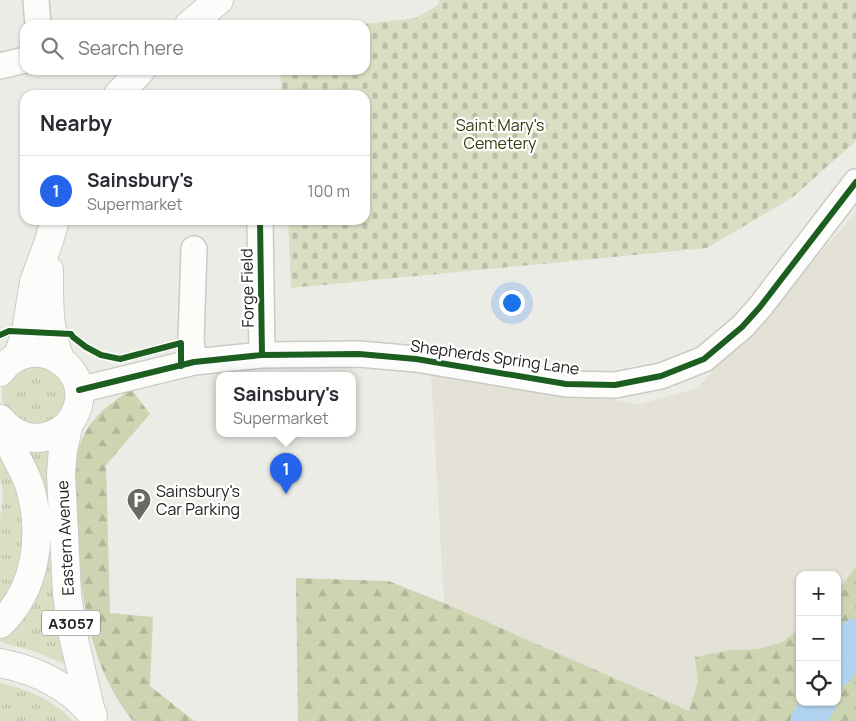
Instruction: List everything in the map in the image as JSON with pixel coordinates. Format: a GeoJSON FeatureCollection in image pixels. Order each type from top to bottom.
{"type":"FeatureCollection","features":[{"type":"Feature","properties":{"kind":"main road"},"geometry":{"type":"LineString","coordinates":[[195,20],[219,0]]}},
{"type":"Feature","properties":{"kind":"main road"},"geometry":{"type":"LineString","coordinates":[[123,90],[136,75]]}},
{"type":"Feature","properties":{"kind":"main road"},"geometry":{"type":"LineString","coordinates":[[52,230],[48,312],[54,346],[60,360]]}},
{"type":"Feature","properties":{"kind":"main road"},"geometry":{"type":"LineString","coordinates":[[9,364],[26,332],[34,282],[52,230]]}},
{"type":"Feature","properties":{"kind":"main road"},"geometry":{"type":"LineString","coordinates":[[9,364],[29,353],[39,352],[50,355],[60,360],[69,368],[76,378],[79,390]]}},
{"type":"Feature","properties":{"kind":"main road","name":"A3057"},"geometry":{"type":"LineString","coordinates":[[69,423],[76,413],[79,402],[79,390]]}},
{"type":"Feature","properties":{"kind":"main road"},"geometry":{"type":"LineString","coordinates":[[3,422],[15,433],[38,438],[50,436],[61,431],[69,423]]}},
{"type":"Feature","properties":{"kind":"main road","name":"Eastern Avenue"},"geometry":{"type":"LineString","coordinates":[[0,624],[13,608],[28,583],[34,559],[36,534],[31,491],[3,422]]}},
{"type":"Feature","properties":{"kind":"main road","name":"Eastern Avenue"},"geometry":{"type":"LineString","coordinates":[[69,423],[63,449],[61,474],[67,594],[72,631],[94,717]]}},
{"type":"Feature","properties":{"kind":"main road","name":"A3057"},"geometry":{"type":"LineString","coordinates":[[0,663],[43,676],[74,695],[94,717]]}},
{"type":"Feature","properties":{"kind":"street"},"geometry":{"type":"LineString","coordinates":[[36,0],[38,20]]}},
{"type":"Feature","properties":{"kind":"street"},"geometry":{"type":"LineString","coordinates":[[0,66],[20,61]]}},
{"type":"Feature","properties":{"kind":"street","name":"Shepherds Spring Lane"},"geometry":{"type":"LineString","coordinates":[[79,390],[194,362],[262,355],[359,354],[416,359],[566,384],[615,385],[661,376],[704,358],[742,326],[760,307],[856,182]]}},
{"type":"Feature","properties":{"kind":"street","name":"Forge Field"},"geometry":{"type":"LineString","coordinates":[[260,225],[262,355]]}},
{"type":"Feature","properties":{"kind":"street"},"geometry":{"type":"LineString","coordinates":[[194,248],[191,340],[194,362]]}},
{"type":"Feature","properties":{"kind":"shaded area"},"geometry":{"type":"Polygon","coordinates":[[[856,213],[856,721],[689,711],[444,603],[430,355],[637,405],[697,388],[856,213]]]}},
{"type":"Feature","properties":{"kind":"green space","name":"Saint Mary's Cemetery"},"geometry":{"type":"Polygon","coordinates":[[[440,0],[856,0],[856,141],[793,197],[707,248],[291,288],[288,225],[370,225],[370,90],[282,90],[280,75],[370,75],[370,23],[416,18],[438,5],[440,0]]]}},
{"type":"Feature","properties":{"kind":"green space"},"geometry":{"type":"Polygon","coordinates":[[[44,361],[68,384],[64,414],[38,429],[7,414],[2,397],[2,388],[5,380],[14,371],[44,361]]]}},
{"type":"Feature","properties":{"kind":"green space"},"geometry":{"type":"Polygon","coordinates":[[[131,389],[150,414],[106,465],[110,613],[153,617],[150,686],[194,721],[133,721],[105,676],[96,651],[84,599],[80,572],[75,498],[75,467],[79,447],[92,422],[131,389]]]}},
{"type":"Feature","properties":{"kind":"green space"},"geometry":{"type":"Polygon","coordinates":[[[51,448],[51,556],[56,610],[65,664],[33,651],[0,641],[27,610],[27,451],[51,448]]]}},
{"type":"Feature","properties":{"kind":"green space"},"geometry":{"type":"Polygon","coordinates":[[[0,452],[19,489],[26,527],[16,581],[0,606],[0,520],[3,494],[0,479],[0,452]]]}},
{"type":"Feature","properties":{"kind":"green space"},"geometry":{"type":"Polygon","coordinates":[[[856,566],[856,721],[298,721],[296,578],[388,581],[444,603],[689,711],[698,681],[695,657],[731,650],[758,649],[783,642],[796,631],[796,706],[841,706],[841,587],[856,566]]]}},
{"type":"Feature","properties":{"kind":"green space"},"geometry":{"type":"Polygon","coordinates":[[[0,683],[40,696],[73,721],[0,721],[0,683]]]}},
{"type":"Feature","properties":{"kind":"waterway"},"geometry":{"type":"LineString","coordinates":[[841,662],[856,636]]}},
{"type":"Feature","properties":{"kind":"waterway"},"geometry":{"type":"LineString","coordinates":[[808,721],[817,706]]}},
{"type":"Feature","properties":{"kind":"cycle path"},"geometry":{"type":"LineString","coordinates":[[79,390],[194,362],[262,355],[359,354],[416,359],[566,384],[615,385],[661,376],[704,359],[742,327],[760,307],[856,182]]}},
{"type":"Feature","properties":{"kind":"cycle path"},"geometry":{"type":"LineString","coordinates":[[260,225],[262,355]]}},
{"type":"Feature","properties":{"kind":"cycle path"},"geometry":{"type":"LineString","coordinates":[[0,335],[9,331],[71,334],[86,347],[101,355],[120,359],[181,343],[181,366]]}},
{"type":"Feature","properties":{"kind":"place","name":"Sainsbury's"},"geometry":{"type":"Point","coordinates":[286,494]}},
{"type":"Feature","properties":{"kind":"place","name":"Sainsbury's Car Parking"},"geometry":{"type":"Point","coordinates":[139,521]}}]}
